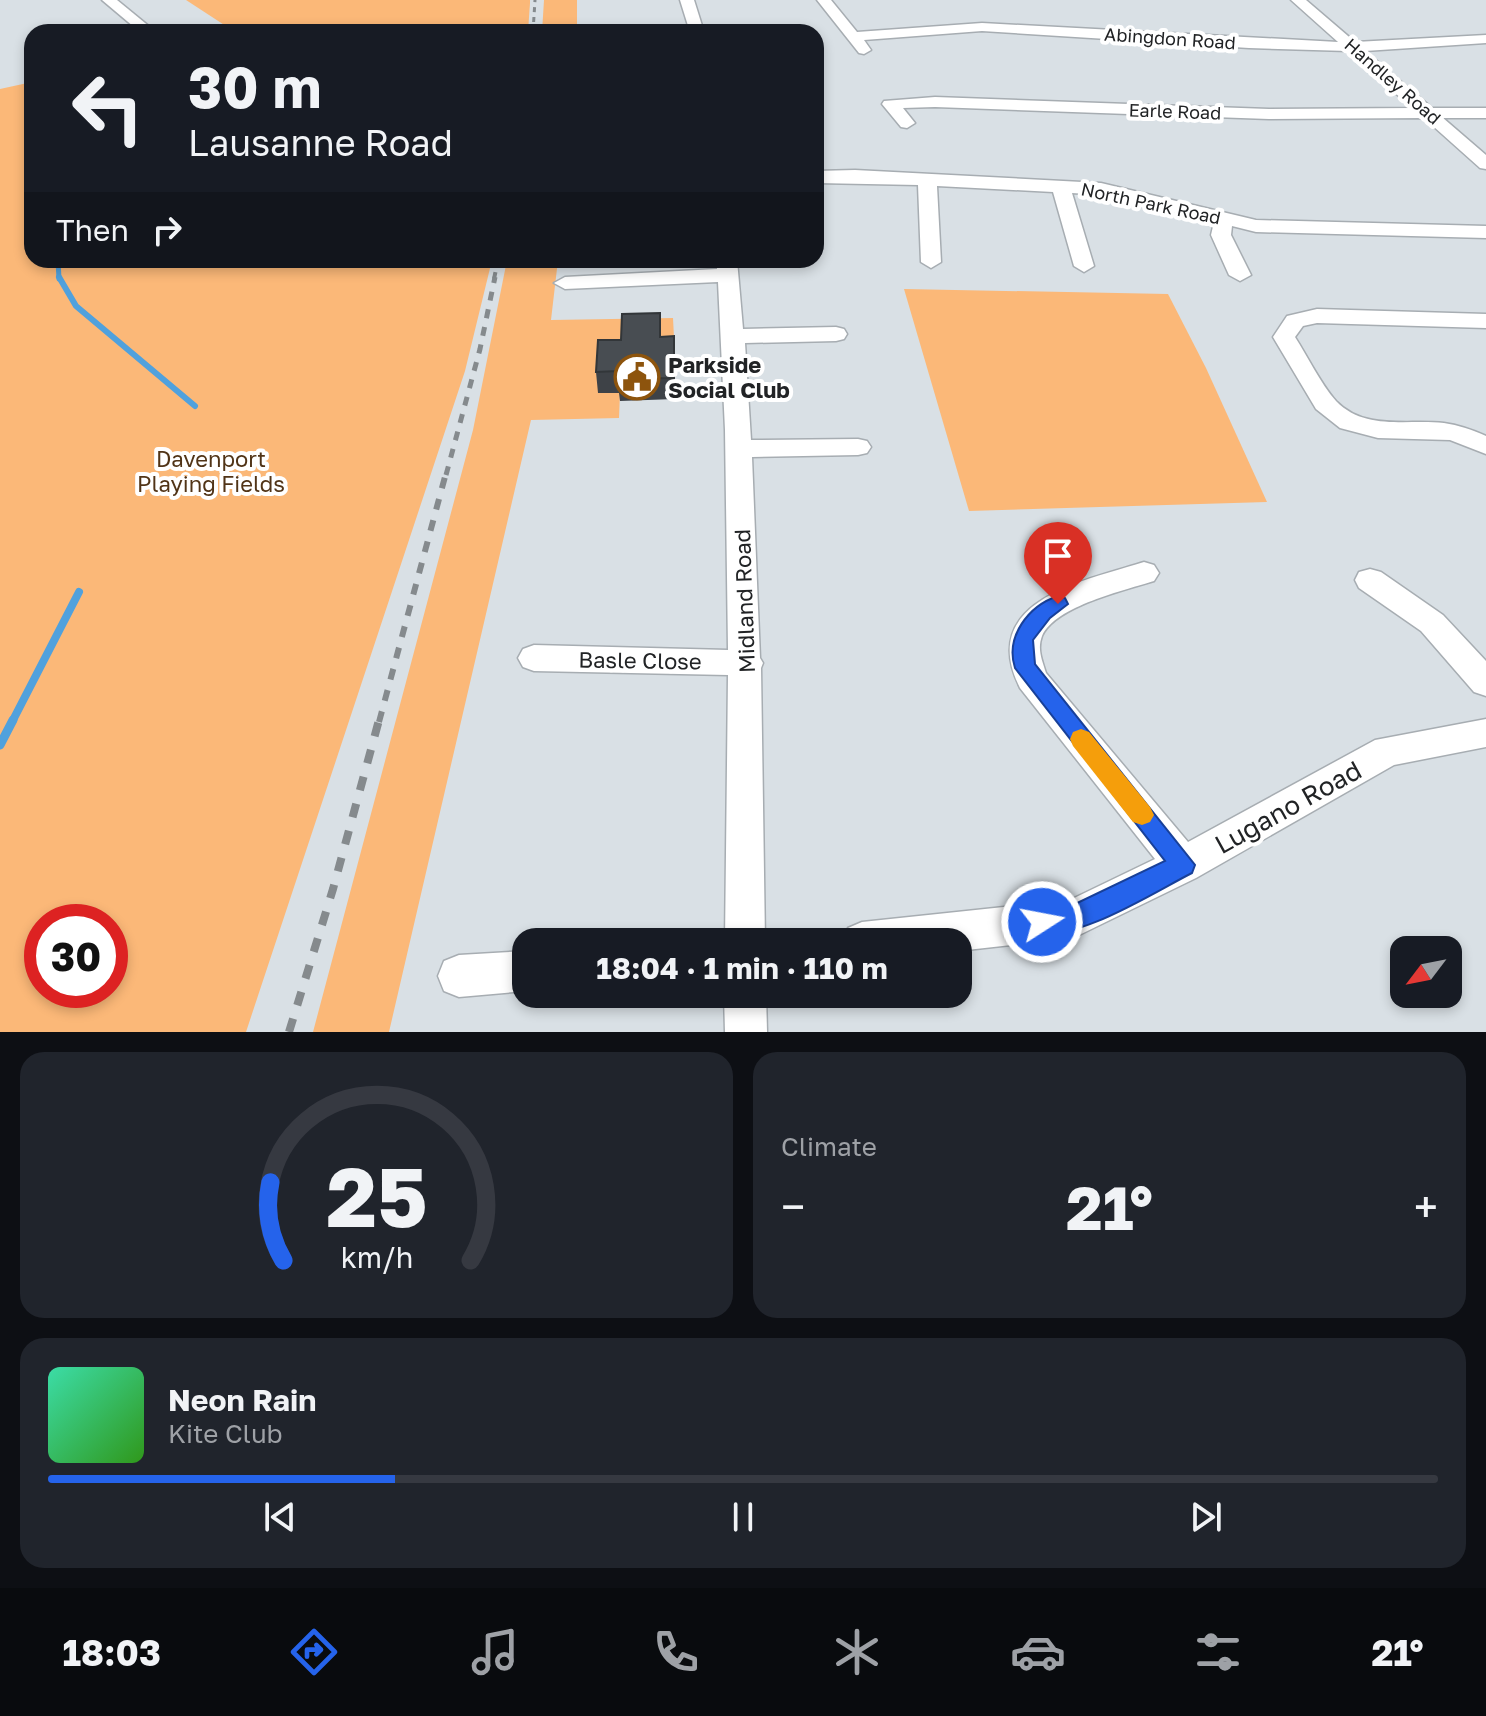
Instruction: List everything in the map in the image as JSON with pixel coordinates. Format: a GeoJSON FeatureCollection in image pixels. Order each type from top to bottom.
{"type":"FeatureCollection","features":[{"type":"Feature","properties":{"kind":"street"},"geometry":{"type":"LineString","coordinates":[[109,0],[139,24]]}},
{"type":"Feature","properties":{"kind":"street"},"geometry":{"type":"LineString","coordinates":[[687,0],[694,24]]}},
{"type":"Feature","properties":{"kind":"street"},"geometry":{"type":"LineString","coordinates":[[824,0],[864,50]]}},
{"type":"Feature","properties":{"kind":"street","name":"Handley Road"},"geometry":{"type":"LineString","coordinates":[[1298,0],[1486,164]]}},
{"type":"Feature","properties":{"kind":"street","name":"Abingdon Road"},"geometry":{"type":"LineString","coordinates":[[854,37],[952,28],[1000,28],[1251,44],[1353,47],[1398,47],[1486,39]]}},
{"type":"Feature","properties":{"kind":"street","name":"Earle Road"},"geometry":{"type":"LineString","coordinates":[[907,123],[890,104],[935,102],[1269,114],[1486,113]]}},
{"type":"Feature","properties":{"kind":"street","name":"North Park Road"},"geometry":{"type":"LineString","coordinates":[[824,177],[1061,186],[1111,191],[1256,226],[1486,232]]}},
{"type":"Feature","properties":{"kind":"street"},"geometry":{"type":"LineString","coordinates":[[927,180],[931,262]]}},
{"type":"Feature","properties":{"kind":"street"},"geometry":{"type":"LineString","coordinates":[[1061,186],[1084,266]]}},
{"type":"Feature","properties":{"kind":"street"},"geometry":{"type":"LineString","coordinates":[[1224,218],[1221,235],[1240,275]]}},
{"type":"Feature","properties":{"kind":"street"},"geometry":{"type":"LineString","coordinates":[[565,283],[728,268]]}},
{"type":"Feature","properties":{"kind":"street","name":"Midland Road"},"geometry":{"type":"LineString","coordinates":[[728,268],[747,663],[745,928]]}},
{"type":"Feature","properties":{"kind":"street"},"geometry":{"type":"LineString","coordinates":[[1486,321],[1317,316],[1295,321],[1284,337],[1325,404],[1343,418],[1384,432],[1446,432],[1486,446]]}},
{"type":"Feature","properties":{"kind":"street"},"geometry":{"type":"LineString","coordinates":[[733,336],[836,334]]}},
{"type":"Feature","properties":{"kind":"street"},"geometry":{"type":"LineString","coordinates":[[739,449],[858,447]]}},
{"type":"Feature","properties":{"kind":"street"},"geometry":{"type":"LineString","coordinates":[[1144,573],[1058,604],[1043,613],[1023,639],[1022,657],[1032,679],[1183,865]]}},
{"type":"Feature","properties":{"kind":"street"},"geometry":{"type":"LineString","coordinates":[[1372,578],[1432,623],[1486,683]]}},
{"type":"Feature","properties":{"kind":"street","name":"Basle Close"},"geometry":{"type":"LineString","coordinates":[[534,658],[747,663]]}},
{"type":"Feature","properties":{"kind":"street","name":"Lugano Road"},"geometry":{"type":"LineString","coordinates":[[972,930],[1073,919],[1183,865],[1387,751],[1486,733]]}},
{"type":"Feature","properties":{"kind":"street"},"geometry":{"type":"LineString","coordinates":[[459,976],[512,972]]}},
{"type":"Feature","properties":{"kind":"street"},"geometry":{"type":"LineString","coordinates":[[745,1008],[746,1032]]}},
{"type":"Feature","properties":{"kind":"green space"},"geometry":{"type":"Polygon","coordinates":[[[186,0],[530,0],[529,24],[223,24],[186,0]]]}},
{"type":"Feature","properties":{"kind":"green space"},"geometry":{"type":"Polygon","coordinates":[[[544,0],[577,0],[577,24],[542,24],[544,0]]]}},
{"type":"Feature","properties":{"kind":"green space","name":"Davenport Playing Fields"},"geometry":{"type":"Polygon","coordinates":[[[24,84],[24,268],[490,268],[465,371],[246,1032],[0,1032],[0,89],[24,84]]]}},
{"type":"Feature","properties":{"kind":"green space"},"geometry":{"type":"Polygon","coordinates":[[[505,268],[557,268],[551,320],[673,318],[675,357],[662,358],[598,393],[620,393],[619,418],[531,420],[389,1032],[313,1032],[473,430],[505,268]]]}},
{"type":"Feature","properties":{"kind":"green space"},"geometry":{"type":"Polygon","coordinates":[[[904,289],[1168,294],[1206,368],[1267,502],[969,511],[904,289]]]}},
{"type":"Feature","properties":{"kind":"building"},"geometry":{"type":"Polygon","coordinates":[[[660,313],[660,337],[674,336],[674,378],[618,379],[618,371],[596,372],[598,340],[621,340],[622,314],[660,313]]]}},
{"type":"Feature","properties":{"kind":"waterway"},"geometry":{"type":"LineString","coordinates":[[58,268],[59,279]]}},
{"type":"Feature","properties":{"kind":"waterway"},"geometry":{"type":"LineString","coordinates":[[59,277],[76,306],[195,406]]}},
{"type":"Feature","properties":{"kind":"waterway"},"geometry":{"type":"LineString","coordinates":[[12,722],[79,592]]}},
{"type":"Feature","properties":{"kind":"waterway"},"geometry":{"type":"LineString","coordinates":[[0,745],[13,720]]}},
{"type":"Feature","properties":{"kind":"railway"},"geometry":{"type":"LineString","coordinates":[[534,24],[535,0]]}},
{"type":"Feature","properties":{"kind":"railway"},"geometry":{"type":"LineString","coordinates":[[494,279],[496,268]]}},
{"type":"Feature","properties":{"kind":"railway"},"geometry":{"type":"LineString","coordinates":[[446,475],[480,349],[495,277]]}},
{"type":"Feature","properties":{"kind":"railway"},"geometry":{"type":"LineString","coordinates":[[379,722],[446,473]]}},
{"type":"Feature","properties":{"kind":"railway"},"geometry":{"type":"LineString","coordinates":[[289,1032],[333,889],[379,720]]}},
{"type":"Feature","properties":{"kind":"slow traffic"},"geometry":{"type":"LineString","coordinates":[[1081,739],[1142,815]]}},
{"type":"Feature","properties":{"kind":"place","name":"Parkside Social Club"},"geometry":{"type":"Point","coordinates":[637,377]}},
{"type":"Feature","properties":{"kind":"route"},"geometry":{"type":"LineString","coordinates":[[1042,922],[1073,919],[1183,865],[1026,668],[1022,657],[1023,639],[1043,613],[1058,604]]}}]}
